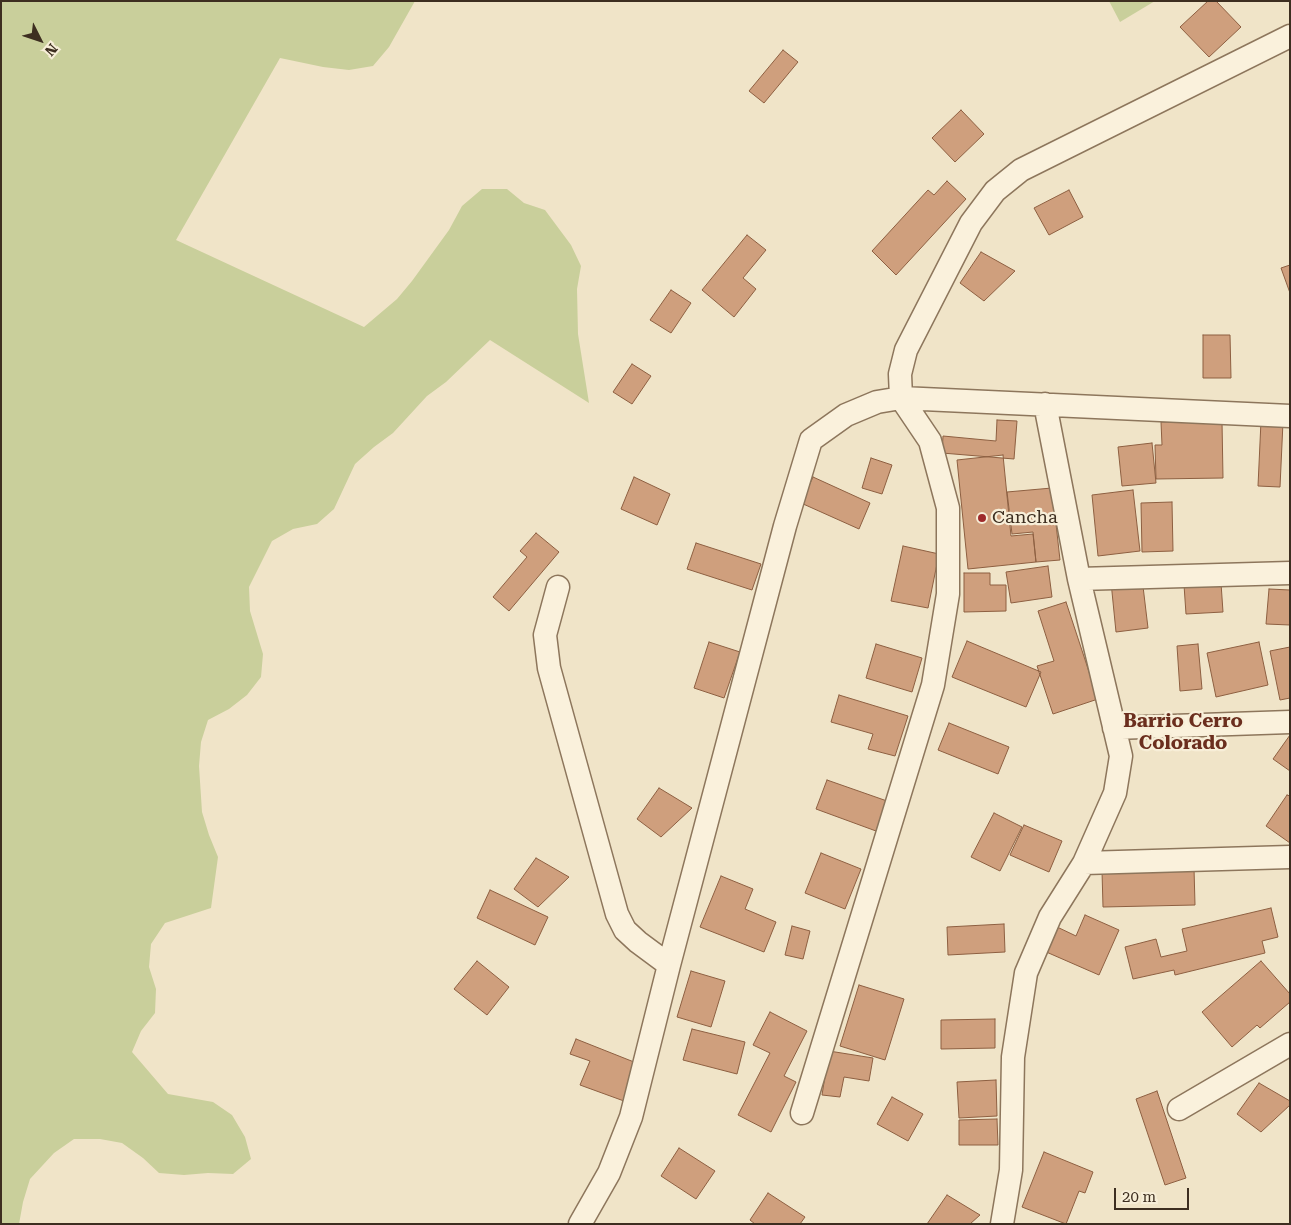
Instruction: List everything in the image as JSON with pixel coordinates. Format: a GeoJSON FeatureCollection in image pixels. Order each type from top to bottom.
{"type":"FeatureCollection","features":[{"type":"Feature","properties":{"kind":"street"},"geometry":{"type":"LineString","coordinates":[[802,1113],[933,685],[948,594],[948,508],[930,441],[901,398],[900,374],[906,350],[971,223],[995,191],[1021,170],[1290,36]]}},
{"type":"Feature","properties":{"kind":"street"},"geometry":{"type":"LineString","coordinates":[[580,1224],[609,1173],[631,1117],[669,965],[785,526],[811,440],[846,415],[877,402],[901,398],[1290,416]]}},
{"type":"Feature","properties":{"kind":"street"},"geometry":{"type":"LineString","coordinates":[[1002,1224],[1011,1170],[1013,1057],[1026,974],[1050,917],[1084,863],[1115,793],[1121,756],[1078,579],[1046,404]]}},
{"type":"Feature","properties":{"kind":"street"},"geometry":{"type":"LineString","coordinates":[[1078,579],[1290,573]]}},
{"type":"Feature","properties":{"kind":"street"},"geometry":{"type":"LineString","coordinates":[[558,587],[546,635],[549,668],[617,914],[625,930],[669,965]]}},
{"type":"Feature","properties":{"kind":"street"},"geometry":{"type":"LineString","coordinates":[[1114,728],[1290,722]]}},
{"type":"Feature","properties":{"kind":"street"},"geometry":{"type":"LineString","coordinates":[[1084,863],[1290,857]]}},
{"type":"Feature","properties":{"kind":"street"},"geometry":{"type":"LineString","coordinates":[[1179,1109],[1290,1044]]}},
{"type":"Feature","properties":{"kind":"green space"},"geometry":{"type":"Polygon","coordinates":[[[1,1],[415,1],[389,47],[373,66],[349,70],[280,58],[176,240],[364,327],[397,299],[412,281],[449,230],[462,206],[482,189],[507,189],[524,203],[545,210],[571,245],[581,266],[577,289],[578,334],[589,403],[490,340],[446,382],[427,396],[393,433],[355,464],[334,509],[317,524],[293,529],[272,541],[249,587],[250,611],[263,654],[261,677],[247,695],[229,709],[208,720],[201,742],[199,766],[202,812],[218,857],[211,908],[165,923],[151,944],[149,967],[156,989],[155,1013],[141,1031],[132,1052],[168,1094],[213,1102],[232,1115],[245,1137],[251,1159],[233,1174],[208,1173],[184,1175],[159,1173],[143,1158],[122,1143],[100,1139],[74,1139],[54,1153],[30,1179],[19,1224],[1,1224],[1,1]]]}},
{"type":"Feature","properties":{"kind":"green space"},"geometry":{"type":"Polygon","coordinates":[[[1109,1],[1155,1],[1120,22],[1109,1]]]}},
{"type":"Feature","properties":{"kind":"building"},"geometry":{"type":"Polygon","coordinates":[[[1208,1],[1216,1],[1241,27],[1209,57],[1180,27],[1208,1]]]}},
{"type":"Feature","properties":{"kind":"building"},"geometry":{"type":"Polygon","coordinates":[[[783,50],[798,62],[764,103],[749,91],[783,50]]]}},
{"type":"Feature","properties":{"kind":"building"},"geometry":{"type":"Polygon","coordinates":[[[961,110],[984,134],[955,162],[932,138],[961,110]]]}},
{"type":"Feature","properties":{"kind":"building"},"geometry":{"type":"Polygon","coordinates":[[[947,181],[966,199],[896,275],[872,251],[928,190],[934,195],[947,181]]]}},
{"type":"Feature","properties":{"kind":"building"},"geometry":{"type":"Polygon","coordinates":[[[1069,190],[1083,217],[1049,235],[1034,208],[1069,190]]]}},
{"type":"Feature","properties":{"kind":"building"},"geometry":{"type":"Polygon","coordinates":[[[747,235],[766,250],[743,278],[756,289],[734,317],[702,290],[747,235]]]}},
{"type":"Feature","properties":{"kind":"building"},"geometry":{"type":"Polygon","coordinates":[[[981,252],[1015,271],[984,301],[960,283],[981,252]]]}},
{"type":"Feature","properties":{"kind":"building"},"geometry":{"type":"Polygon","coordinates":[[[1290,265],[1290,293],[1281,268],[1290,265]]]}},
{"type":"Feature","properties":{"kind":"building"},"geometry":{"type":"Polygon","coordinates":[[[671,290],[691,303],[671,333],[650,320],[671,290]]]}},
{"type":"Feature","properties":{"kind":"building"},"geometry":{"type":"Polygon","coordinates":[[[1203,335],[1230,335],[1231,378],[1203,378],[1203,335]]]}},
{"type":"Feature","properties":{"kind":"building"},"geometry":{"type":"Polygon","coordinates":[[[632,364],[651,376],[632,404],[613,392],[632,364]]]}},
{"type":"Feature","properties":{"kind":"building"},"geometry":{"type":"Polygon","coordinates":[[[997,420],[1017,421],[1014,459],[942,453],[943,436],[996,441],[997,420]]]}},
{"type":"Feature","properties":{"kind":"building"},"geometry":{"type":"Polygon","coordinates":[[[1222,421],[1223,478],[1156,479],[1155,445],[1162,445],[1161,422],[1222,421]]]}},
{"type":"Feature","properties":{"kind":"building"},"geometry":{"type":"Polygon","coordinates":[[[1261,421],[1283,422],[1280,487],[1258,486],[1261,421]]]}},
{"type":"Feature","properties":{"kind":"building"},"geometry":{"type":"Polygon","coordinates":[[[1152,443],[1156,483],[1122,486],[1118,447],[1152,443]]]}},
{"type":"Feature","properties":{"kind":"building","name":"Cancha"},"geometry":{"type":"Polygon","coordinates":[[[1003,455],[1011,536],[1033,534],[1036,562],[968,569],[957,460],[1003,455]]]}},
{"type":"Feature","properties":{"kind":"building"},"geometry":{"type":"Polygon","coordinates":[[[871,458],[892,465],[882,494],[862,488],[871,458]]]}},
{"type":"Feature","properties":{"kind":"building"},"geometry":{"type":"Polygon","coordinates":[[[634,477],[670,494],[657,525],[621,509],[634,477]]]}},
{"type":"Feature","properties":{"kind":"building"},"geometry":{"type":"Polygon","coordinates":[[[813,477],[870,503],[859,529],[801,503],[813,477]]]}},
{"type":"Feature","properties":{"kind":"building"},"geometry":{"type":"Polygon","coordinates":[[[1052,488],[1060,560],[1036,562],[1033,532],[1012,534],[1007,492],[1052,488]]]}},
{"type":"Feature","properties":{"kind":"building"},"geometry":{"type":"Polygon","coordinates":[[[1133,490],[1140,551],[1098,556],[1092,495],[1133,490]]]}},
{"type":"Feature","properties":{"kind":"building"},"geometry":{"type":"Polygon","coordinates":[[[1172,502],[1173,551],[1142,552],[1141,503],[1172,502]]]}},
{"type":"Feature","properties":{"kind":"building"},"geometry":{"type":"Polygon","coordinates":[[[536,533],[559,552],[509,611],[493,597],[527,557],[520,551],[536,533]]]}},
{"type":"Feature","properties":{"kind":"building"},"geometry":{"type":"Polygon","coordinates":[[[696,543],[761,564],[752,590],[687,569],[696,543]]]}},
{"type":"Feature","properties":{"kind":"building"},"geometry":{"type":"Polygon","coordinates":[[[903,546],[939,554],[928,608],[891,601],[903,546]]]}},
{"type":"Feature","properties":{"kind":"building"},"geometry":{"type":"Polygon","coordinates":[[[1048,566],[1052,597],[1011,603],[1006,572],[1048,566]]]}},
{"type":"Feature","properties":{"kind":"building"},"geometry":{"type":"Polygon","coordinates":[[[964,573],[990,573],[990,585],[1006,585],[1006,611],[964,612],[964,573]]]}},
{"type":"Feature","properties":{"kind":"building"},"geometry":{"type":"Polygon","coordinates":[[[1142,578],[1148,628],[1116,632],[1111,582],[1142,578]]]}},
{"type":"Feature","properties":{"kind":"building"},"geometry":{"type":"Polygon","coordinates":[[[1221,583],[1223,612],[1186,614],[1184,585],[1221,583]]]}},
{"type":"Feature","properties":{"kind":"building"},"geometry":{"type":"Polygon","coordinates":[[[1269,589],[1290,590],[1290,625],[1266,624],[1269,589]]]}},
{"type":"Feature","properties":{"kind":"building"},"geometry":{"type":"Polygon","coordinates":[[[1066,602],[1098,699],[1053,714],[1037,666],[1054,661],[1038,611],[1066,602]]]}},
{"type":"Feature","properties":{"kind":"building"},"geometry":{"type":"Polygon","coordinates":[[[967,641],[1041,672],[1026,707],[952,677],[967,641]]]}},
{"type":"Feature","properties":{"kind":"building"},"geometry":{"type":"Polygon","coordinates":[[[709,642],[740,652],[724,698],[694,688],[709,642]]]}},
{"type":"Feature","properties":{"kind":"building"},"geometry":{"type":"Polygon","coordinates":[[[1259,642],[1268,685],[1216,697],[1207,653],[1259,642]]]}},
{"type":"Feature","properties":{"kind":"building"},"geometry":{"type":"Polygon","coordinates":[[[876,644],[922,658],[912,692],[866,678],[876,644]]]}},
{"type":"Feature","properties":{"kind":"building"},"geometry":{"type":"Polygon","coordinates":[[[1198,644],[1202,689],[1180,691],[1177,646],[1198,644]]]}},
{"type":"Feature","properties":{"kind":"building"},"geometry":{"type":"Polygon","coordinates":[[[1290,647],[1290,698],[1280,700],[1270,651],[1290,647]]]}},
{"type":"Feature","properties":{"kind":"building"},"geometry":{"type":"Polygon","coordinates":[[[839,695],[908,716],[895,756],[868,749],[873,734],[831,722],[839,695]]]}},
{"type":"Feature","properties":{"kind":"building"},"geometry":{"type":"Polygon","coordinates":[[[949,723],[1009,747],[998,774],[938,750],[949,723]]]}},
{"type":"Feature","properties":{"kind":"building"},"geometry":{"type":"Polygon","coordinates":[[[1290,735],[1290,771],[1273,759],[1290,735]]]}},
{"type":"Feature","properties":{"kind":"building"},"geometry":{"type":"Polygon","coordinates":[[[827,780],[887,801],[876,831],[816,809],[827,780]]]}},
{"type":"Feature","properties":{"kind":"building"},"geometry":{"type":"Polygon","coordinates":[[[659,788],[692,808],[661,837],[637,819],[659,788]]]}},
{"type":"Feature","properties":{"kind":"building"},"geometry":{"type":"Polygon","coordinates":[[[1287,795],[1290,796],[1290,843],[1266,826],[1287,795]]]}},
{"type":"Feature","properties":{"kind":"building"},"geometry":{"type":"Polygon","coordinates":[[[994,813],[1022,827],[1000,871],[971,857],[994,813]]]}},
{"type":"Feature","properties":{"kind":"building"},"geometry":{"type":"Polygon","coordinates":[[[1024,825],[1062,841],[1049,872],[1010,855],[1024,825]]]}},
{"type":"Feature","properties":{"kind":"building"},"geometry":{"type":"Polygon","coordinates":[[[821,853],[861,869],[845,909],[805,893],[821,853]]]}},
{"type":"Feature","properties":{"kind":"building"},"geometry":{"type":"Polygon","coordinates":[[[536,858],[569,877],[538,907],[514,889],[536,858]]]}},
{"type":"Feature","properties":{"kind":"building"},"geometry":{"type":"Polygon","coordinates":[[[1194,868],[1195,905],[1103,907],[1102,871],[1194,868]]]}},
{"type":"Feature","properties":{"kind":"building"},"geometry":{"type":"Polygon","coordinates":[[[721,876],[753,889],[745,909],[776,922],[764,952],[700,927],[721,876]]]}},
{"type":"Feature","properties":{"kind":"building"},"geometry":{"type":"Polygon","coordinates":[[[490,890],[548,917],[535,945],[477,918],[490,890]]]}},
{"type":"Feature","properties":{"kind":"building"},"geometry":{"type":"Polygon","coordinates":[[[1271,908],[1278,937],[1262,941],[1265,953],[1175,975],[1174,970],[1133,979],[1125,947],[1156,939],[1161,957],[1187,951],[1182,929],[1271,908]]]}},
{"type":"Feature","properties":{"kind":"building"},"geometry":{"type":"Polygon","coordinates":[[[1085,915],[1119,930],[1099,975],[1044,951],[1055,926],[1076,936],[1085,915]]]}},
{"type":"Feature","properties":{"kind":"building"},"geometry":{"type":"Polygon","coordinates":[[[1004,924],[1005,952],[948,955],[947,927],[1004,924]]]}},
{"type":"Feature","properties":{"kind":"building"},"geometry":{"type":"Polygon","coordinates":[[[792,926],[810,931],[803,959],[785,955],[792,926]]]}},
{"type":"Feature","properties":{"kind":"building"},"geometry":{"type":"Polygon","coordinates":[[[477,961],[509,987],[487,1015],[454,989],[477,961]]]}},
{"type":"Feature","properties":{"kind":"building"},"geometry":{"type":"Polygon","coordinates":[[[1261,961],[1290,994],[1290,1002],[1260,1028],[1257,1025],[1232,1047],[1202,1012],[1261,961]]]}},
{"type":"Feature","properties":{"kind":"building"},"geometry":{"type":"Polygon","coordinates":[[[691,971],[725,981],[711,1027],[677,1017],[691,971]]]}},
{"type":"Feature","properties":{"kind":"building"},"geometry":{"type":"Polygon","coordinates":[[[859,985],[904,999],[885,1060],[840,1046],[859,985]]]}},
{"type":"Feature","properties":{"kind":"building"},"geometry":{"type":"Polygon","coordinates":[[[770,1012],[807,1031],[784,1076],[796,1082],[771,1132],[738,1115],[770,1053],[753,1045],[770,1012]]]}},
{"type":"Feature","properties":{"kind":"building"},"geometry":{"type":"Polygon","coordinates":[[[995,1019],[995,1048],[941,1049],[941,1020],[995,1019]]]}},
{"type":"Feature","properties":{"kind":"building"},"geometry":{"type":"Polygon","coordinates":[[[692,1029],[745,1042],[737,1074],[683,1060],[692,1029]]]}},
{"type":"Feature","properties":{"kind":"building"},"geometry":{"type":"Polygon","coordinates":[[[576,1039],[639,1064],[624,1101],[580,1085],[590,1061],[570,1054],[576,1039]]]}},
{"type":"Feature","properties":{"kind":"building"},"geometry":{"type":"Polygon","coordinates":[[[829,1051],[873,1058],[869,1081],[844,1077],[840,1097],[822,1095],[829,1051]]]}},
{"type":"Feature","properties":{"kind":"building"},"geometry":{"type":"Polygon","coordinates":[[[996,1080],[997,1116],[959,1118],[957,1082],[996,1080]]]}},
{"type":"Feature","properties":{"kind":"building"},"geometry":{"type":"Polygon","coordinates":[[[1259,1083],[1290,1101],[1290,1105],[1261,1132],[1237,1114],[1259,1083]]]}},
{"type":"Feature","properties":{"kind":"building"},"geometry":{"type":"Polygon","coordinates":[[[1157,1091],[1186,1178],[1165,1185],[1136,1099],[1157,1091]]]}},
{"type":"Feature","properties":{"kind":"building"},"geometry":{"type":"Polygon","coordinates":[[[892,1097],[923,1114],[908,1141],[877,1124],[892,1097]]]}},
{"type":"Feature","properties":{"kind":"building"},"geometry":{"type":"Polygon","coordinates":[[[997,1119],[998,1145],[959,1145],[959,1120],[997,1119]]]}},
{"type":"Feature","properties":{"kind":"building"},"geometry":{"type":"Polygon","coordinates":[[[679,1148],[715,1171],[696,1199],[661,1176],[679,1148]]]}},
{"type":"Feature","properties":{"kind":"building"},"geometry":{"type":"Polygon","coordinates":[[[1044,1152],[1093,1172],[1085,1193],[1079,1191],[1066,1224],[1022,1207],[1044,1152]]]}},
{"type":"Feature","properties":{"kind":"building"},"geometry":{"type":"Polygon","coordinates":[[[768,1193],[805,1217],[800,1224],[755,1224],[750,1220],[768,1193]]]}},
{"type":"Feature","properties":{"kind":"building"},"geometry":{"type":"Polygon","coordinates":[[[947,1195],[980,1215],[970,1224],[927,1224],[947,1195]]]}},
{"type":"Feature","properties":{"kind":"place","name":"Cancha"},"geometry":{"type":"Point","coordinates":[982,518]}},
{"type":"Feature","properties":{"kind":"district","name":"Barrio Cerro Colorado"},"geometry":{"type":"Point","coordinates":[1183,732]}}]}
